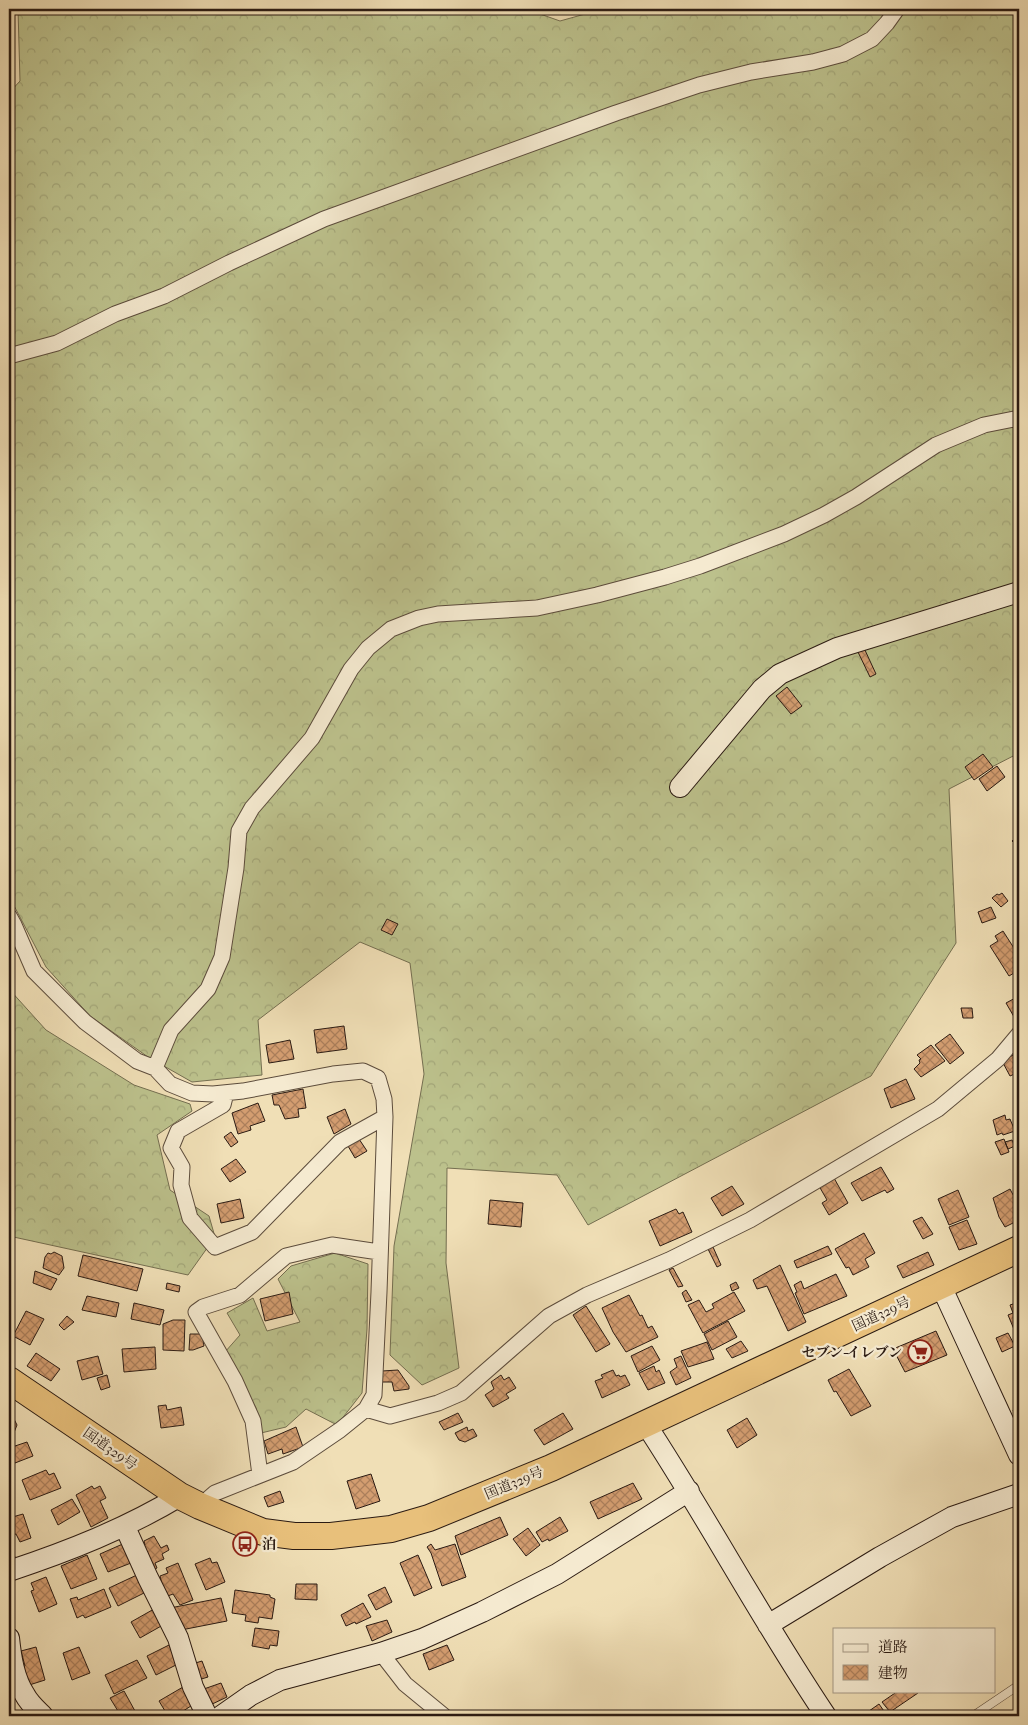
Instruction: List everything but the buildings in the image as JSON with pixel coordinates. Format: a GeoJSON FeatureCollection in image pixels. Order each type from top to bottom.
{"type":"FeatureCollection","features":[{"type":"Feature","properties":{"kind":"highway","name":"国道329号"},"geometry":{"type":"LineString","coordinates":[[9,1380],[190,1501],[263,1532],[294,1536],[332,1536],[391,1529],[429,1518],[551,1468],[1019,1249]]}},
{"type":"Feature","properties":{"kind":"street"},"geometry":{"type":"LineString","coordinates":[[9,356],[56,343],[115,314],[164,296],[228,262],[324,219],[607,116],[699,85],[751,72],[813,62],[843,54],[872,39],[897,9]]}},
{"type":"Feature","properties":{"kind":"street"},"geometry":{"type":"LineString","coordinates":[[155,1068],[171,1030],[208,989],[222,957],[236,868],[239,831],[252,808],[312,738],[352,669],[368,648],[391,629],[419,618],[438,614],[537,608],[597,595],[700,566],[784,534],[824,515],[936,446],[984,425],[1014,419],[1019,420]]}},
{"type":"Feature","properties":{"kind":"street"},"geometry":{"type":"LineString","coordinates":[[680,787],[762,689],[780,674],[837,648],[1019,592]]}},
{"type":"Feature","properties":{"kind":"street"},"geometry":{"type":"LineString","coordinates":[[9,916],[34,970],[86,1022],[137,1061],[155,1068],[170,1084],[192,1093],[226,1093],[333,1074],[364,1071],[378,1078],[384,1099],[385,1117],[374,1395],[366,1409],[340,1430],[293,1462],[49,1558],[9,1571]]}},
{"type":"Feature","properties":{"kind":"street"},"geometry":{"type":"LineString","coordinates":[[366,1409],[390,1416],[438,1403],[462,1393],[549,1316],[587,1295],[668,1260],[750,1220],[938,1109],[998,1059],[1019,1034]]}},
{"type":"Feature","properties":{"kind":"street"},"geometry":{"type":"LineString","coordinates":[[226,1093],[223,1105],[178,1131],[172,1148],[182,1167],[181,1185],[190,1218],[215,1247],[252,1232],[340,1142],[385,1117]]}},
{"type":"Feature","properties":{"kind":"street"},"geometry":{"type":"LineString","coordinates":[[260,1475],[253,1421],[235,1381],[196,1312],[203,1307],[240,1294],[286,1256],[332,1244],[379,1252]]}},
{"type":"Feature","properties":{"kind":"street"},"geometry":{"type":"LineString","coordinates":[[941,1286],[1019,1455]]}},
{"type":"Feature","properties":{"kind":"street"},"geometry":{"type":"LineString","coordinates":[[645,1423],[689,1491],[819,1713]]}},
{"type":"Feature","properties":{"kind":"street"},"geometry":{"type":"LineString","coordinates":[[221,1716],[251,1695],[280,1680],[381,1653],[430,1636],[482,1612],[556,1574],[689,1491]]}},
{"type":"Feature","properties":{"kind":"street"},"geometry":{"type":"LineString","coordinates":[[768,1625],[880,1557],[952,1517],[1019,1494]]}},
{"type":"Feature","properties":{"kind":"street"},"geometry":{"type":"LineString","coordinates":[[125,1527],[178,1638],[193,1687],[207,1716]]}},
{"type":"Feature","properties":{"kind":"street"},"geometry":{"type":"LineString","coordinates":[[9,1638],[16,1678],[25,1696],[43,1716]]}},
{"type":"Feature","properties":{"kind":"street"},"geometry":{"type":"LineString","coordinates":[[381,1653],[405,1684],[444,1716]]}},
{"type":"Feature","properties":{"kind":"lane"},"geometry":{"type":"LineString","coordinates":[[974,1716],[1019,1685]]}},
{"type":"Feature","properties":{"kind":"green space"},"geometry":{"type":"Polygon","coordinates":[[[18,9],[526,9],[560,21],[603,9],[1019,9],[1019,753],[949,789],[956,943],[871,1076],[588,1225],[557,1175],[447,1168],[446,1263],[459,1368],[422,1385],[390,1355],[394,1246],[424,1074],[410,963],[360,942],[258,1020],[262,1075],[192,1082],[148,1057],[90,1016],[46,967],[9,896],[9,93],[20,81],[18,9]]]}},
{"type":"Feature","properties":{"kind":"green space"},"geometry":{"type":"Polygon","coordinates":[[[9,989],[46,1030],[134,1085],[190,1104],[192,1111],[157,1135],[170,1190],[209,1216],[215,1237],[188,1275],[9,1236],[9,989]]]}},
{"type":"Feature","properties":{"kind":"green space"},"geometry":{"type":"Polygon","coordinates":[[[335,1253],[368,1264],[367,1329],[362,1393],[337,1425],[306,1409],[286,1427],[261,1433],[256,1408],[225,1352],[240,1335],[227,1313],[253,1298],[267,1331],[300,1322],[278,1279],[291,1266],[335,1253]]]}},
{"type":"Feature","properties":{"kind":"place","name":"セブン-イレブン"},"geometry":{"type":"Point","coordinates":[920,1352]}},
{"type":"Feature","properties":{"kind":"place","name":"泊"},"geometry":{"type":"Point","coordinates":[245,1544]}}]}
